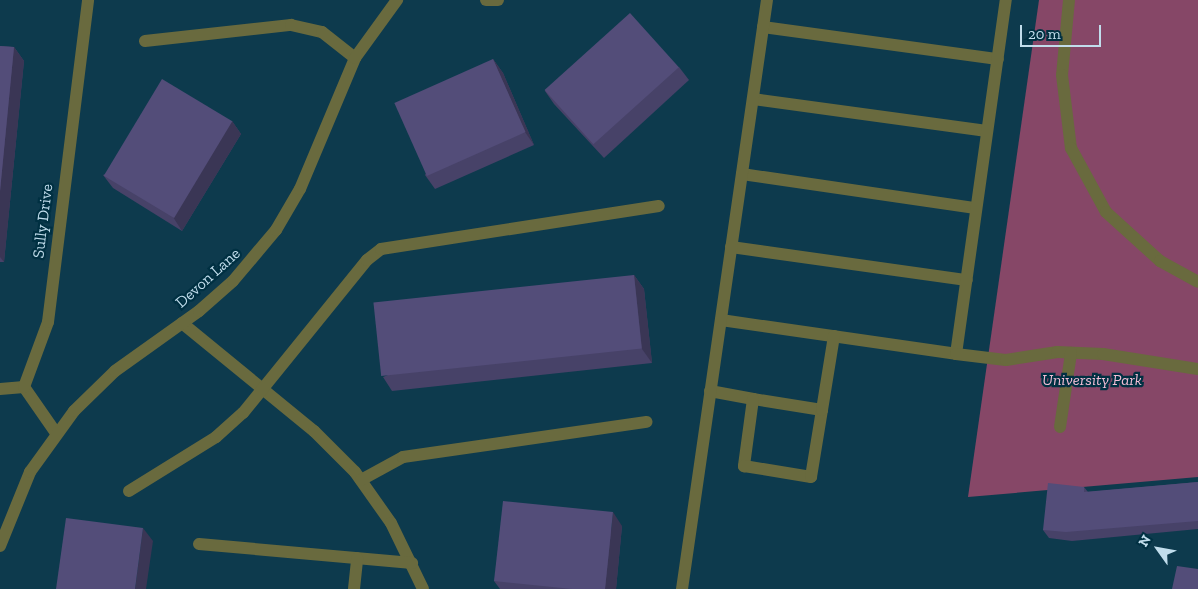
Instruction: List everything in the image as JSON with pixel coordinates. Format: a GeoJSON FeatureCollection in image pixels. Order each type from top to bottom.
{"type":"FeatureCollection","features":[{"type":"Feature","properties":{"kind":"street","name":"Sully Drive"},"geometry":{"type":"LineString","coordinates":[[24,387],[48,322],[88,0]]}},
{"type":"Feature","properties":{"kind":"street","name":"Devon Lane"},"geometry":{"type":"LineString","coordinates":[[0,546],[26,481],[56,433],[115,371],[182,323],[233,281],[276,230],[300,189],[355,58],[397,0]]}},
{"type":"Feature","properties":{"kind":"street"},"geometry":{"type":"LineString","coordinates":[[486,0],[498,0]]}},
{"type":"Feature","properties":{"kind":"street"},"geometry":{"type":"LineString","coordinates":[[682,589],[767,0]]}},
{"type":"Feature","properties":{"kind":"street"},"geometry":{"type":"LineString","coordinates":[[956,354],[1006,0]]}},
{"type":"Feature","properties":{"kind":"street"},"geometry":{"type":"LineString","coordinates":[[1069,0],[1062,75],[1072,148],[1106,212],[1160,261],[1198,282]]}},
{"type":"Feature","properties":{"kind":"street"},"geometry":{"type":"LineString","coordinates":[[145,41],[291,25],[322,32],[355,58]]}},
{"type":"Feature","properties":{"kind":"street"},"geometry":{"type":"LineString","coordinates":[[763,26],[998,59]]}},
{"type":"Feature","properties":{"kind":"street"},"geometry":{"type":"LineString","coordinates":[[753,99],[987,131]]}},
{"type":"Feature","properties":{"kind":"street"},"geometry":{"type":"LineString","coordinates":[[742,174],[976,208]]}},
{"type":"Feature","properties":{"kind":"street"},"geometry":{"type":"LineString","coordinates":[[129,492],[216,437],[264,389],[366,260],[381,249],[659,206]]}},
{"type":"Feature","properties":{"kind":"street"},"geometry":{"type":"LineString","coordinates":[[731,247],[966,280]]}},
{"type":"Feature","properties":{"kind":"street"},"geometry":{"type":"LineString","coordinates":[[721,320],[1006,360],[1071,353],[1198,369]]}},
{"type":"Feature","properties":{"kind":"street"},"geometry":{"type":"LineString","coordinates":[[182,323],[314,430],[361,480],[412,563],[423,589]]}},
{"type":"Feature","properties":{"kind":"street"},"geometry":{"type":"LineString","coordinates":[[753,400],[744,466],[811,477],[834,336]]}},
{"type":"Feature","properties":{"kind":"street"},"geometry":{"type":"LineString","coordinates":[[1060,427],[1071,353]]}},
{"type":"Feature","properties":{"kind":"street"},"geometry":{"type":"LineString","coordinates":[[0,389],[24,387],[56,433]]}},
{"type":"Feature","properties":{"kind":"street"},"geometry":{"type":"LineString","coordinates":[[710,391],[753,400],[822,410]]}},
{"type":"Feature","properties":{"kind":"street"},"geometry":{"type":"LineString","coordinates":[[361,480],[403,457],[647,422]]}},
{"type":"Feature","properties":{"kind":"street"},"geometry":{"type":"LineString","coordinates":[[199,544],[412,563]]}},
{"type":"Feature","properties":{"kind":"street"},"geometry":{"type":"LineString","coordinates":[[354,589],[356,558]]}},
{"type":"Feature","properties":{"kind":"green space","name":"University Park"},"geometry":{"type":"Polygon","coordinates":[[[1039,0],[1198,0],[1198,477],[968,497],[1039,0]]]}},
{"type":"Feature","properties":{"kind":"building"},"geometry":{"type":"Polygon","coordinates":[[[630,13],[679,67],[593,144],[545,90],[630,13]]]}},
{"type":"Feature","properties":{"kind":"building"},"geometry":{"type":"Polygon","coordinates":[[[0,46],[14,47],[0,191],[0,46]]]}},
{"type":"Feature","properties":{"kind":"building"},"geometry":{"type":"Polygon","coordinates":[[[493,59],[526,132],[427,176],[394,103],[493,59]]]}},
{"type":"Feature","properties":{"kind":"building"},"geometry":{"type":"Polygon","coordinates":[[[162,79],[232,121],[174,218],[104,176],[162,79]]]}},
{"type":"Feature","properties":{"kind":"building"},"geometry":{"type":"Polygon","coordinates":[[[634,275],[642,349],[381,376],[373,302],[634,275]]]}},
{"type":"Feature","properties":{"kind":"building"},"geometry":{"type":"Polygon","coordinates":[[[1198,482],[1198,521],[1066,532],[1043,530],[1048,483],[1084,487],[1084,492],[1198,482]]]}},
{"type":"Feature","properties":{"kind":"building"},"geometry":{"type":"Polygon","coordinates":[[[503,501],[613,512],[605,589],[572,589],[494,581],[503,501]]]}},
{"type":"Feature","properties":{"kind":"building"},"geometry":{"type":"Polygon","coordinates":[[[66,518],[143,528],[135,589],[56,589],[66,518]]]}},
{"type":"Feature","properties":{"kind":"building"},"geometry":{"type":"Polygon","coordinates":[[[1177,566],[1198,569],[1198,589],[1172,589],[1177,566]]]}}]}
